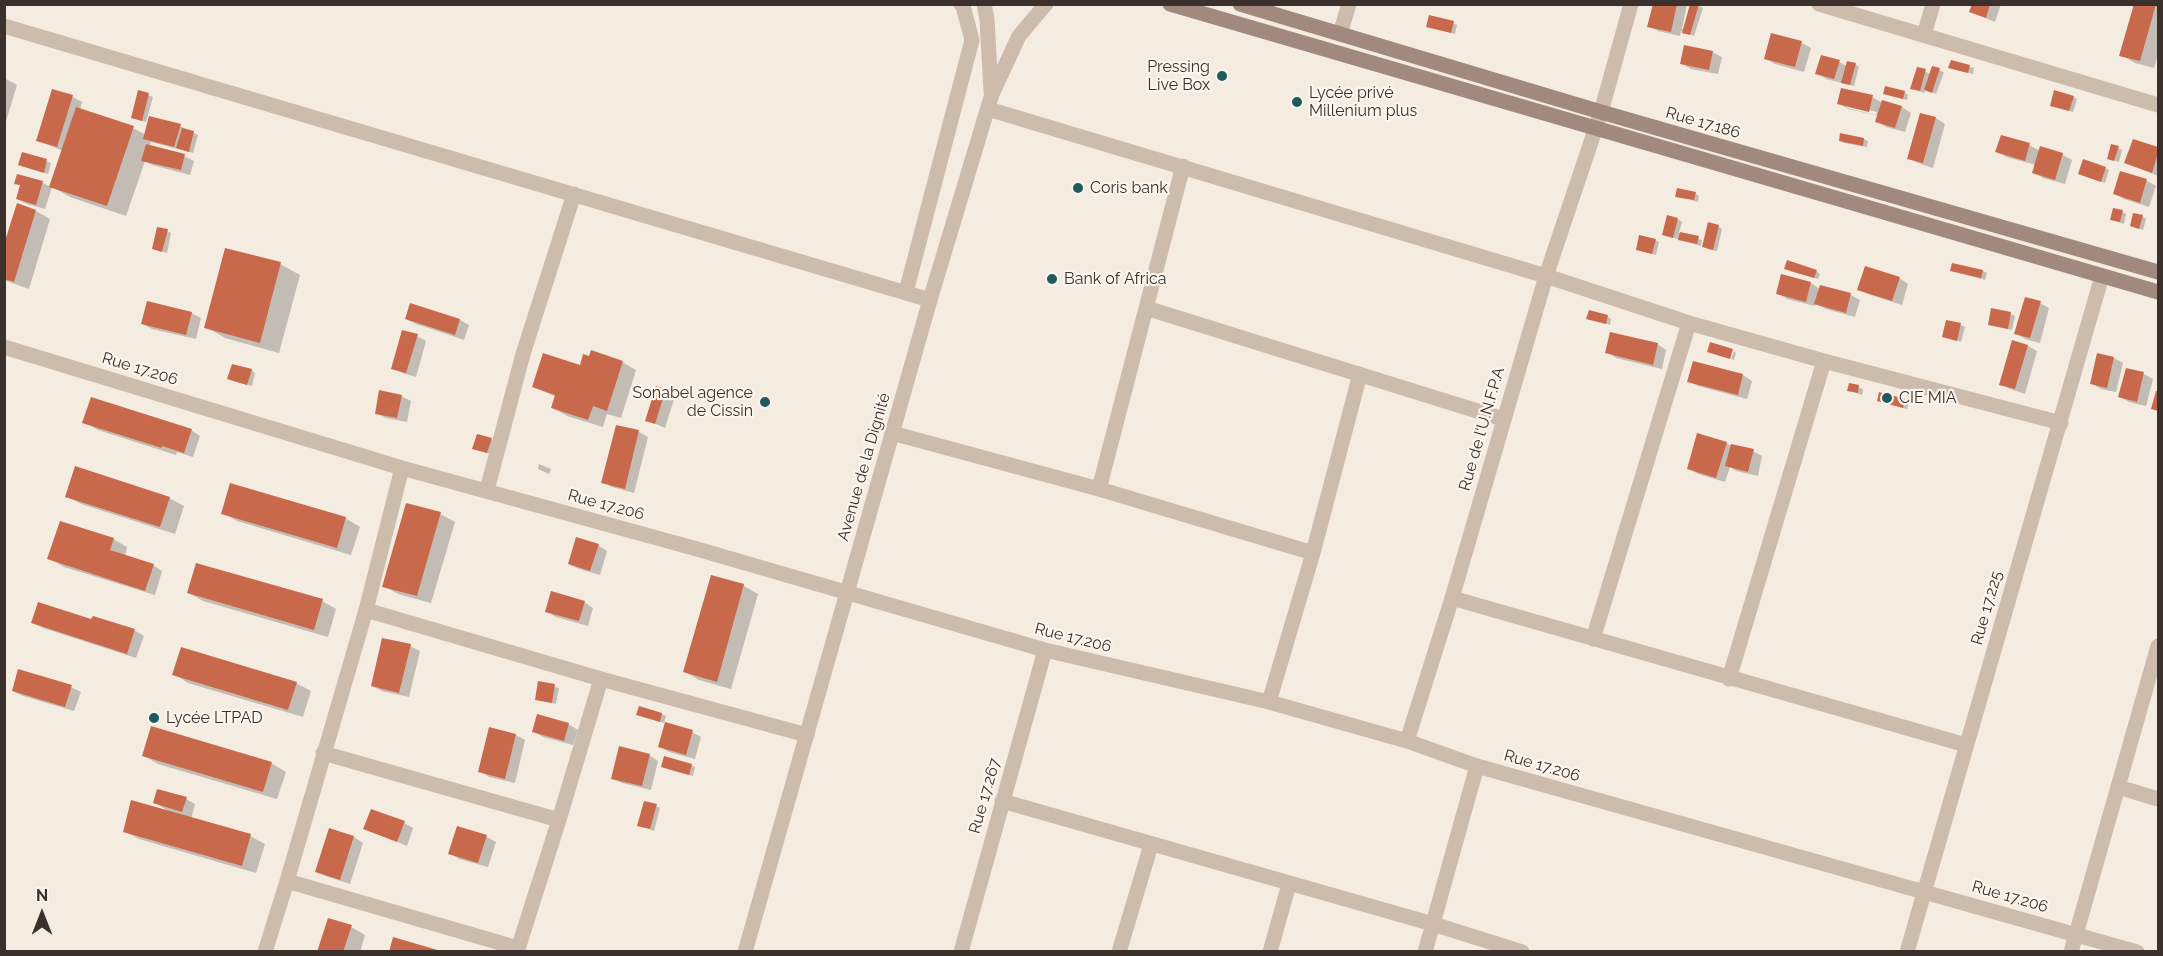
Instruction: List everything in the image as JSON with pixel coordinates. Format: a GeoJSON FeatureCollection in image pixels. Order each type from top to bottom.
{"type":"FeatureCollection","features":[{"type":"Feature","properties":{"kind":"main road"},"geometry":{"type":"LineString","coordinates":[[1170,4],[2158,292]]}},
{"type":"Feature","properties":{"kind":"main road","name":"Rue 17.186"},"geometry":{"type":"LineString","coordinates":[[1240,4],[1601,112],[2158,272]]}},
{"type":"Feature","properties":{"kind":"street"},"geometry":{"type":"LineString","coordinates":[[906,292],[972,40],[961,4]]}},
{"type":"Feature","properties":{"kind":"street"},"geometry":{"type":"LineString","coordinates":[[984,4],[987,19],[990,101],[1183,166],[1546,276],[1689,322],[1824,361],[2061,423]]}},
{"type":"Feature","properties":{"kind":"street","name":"Avenue de la Dignité"},"geometry":{"type":"LineString","coordinates":[[744,951],[930,300],[990,101],[1019,36],[1046,4]]}},
{"type":"Feature","properties":{"kind":"street"},"geometry":{"type":"LineString","coordinates":[[1340,34],[1349,4]]}},
{"type":"Feature","properties":{"kind":"street"},"geometry":{"type":"LineString","coordinates":[[1601,112],[1631,4]]}},
{"type":"Feature","properties":{"kind":"street"},"geometry":{"type":"LineString","coordinates":[[1819,4],[2158,105]]}},
{"type":"Feature","properties":{"kind":"street"},"geometry":{"type":"LineString","coordinates":[[1924,35],[1933,4]]}},
{"type":"Feature","properties":{"kind":"street"},"geometry":{"type":"LineString","coordinates":[[4,26],[930,300]]}},
{"type":"Feature","properties":{"kind":"street","name":"Rue de l'U.N.F.P.A"},"geometry":{"type":"LineString","coordinates":[[1407,741],[1452,598],[1546,276],[1601,112]]}},
{"type":"Feature","properties":{"kind":"street"},"geometry":{"type":"LineString","coordinates":[[1099,489],[1183,166]]}},
{"type":"Feature","properties":{"kind":"street"},"geometry":{"type":"LineString","coordinates":[[487,490],[523,354],[574,194]]}},
{"type":"Feature","properties":{"kind":"street","name":"Rue 17.225"},"geometry":{"type":"LineString","coordinates":[[1907,951],[2102,276]]}},
{"type":"Feature","properties":{"kind":"street"},"geometry":{"type":"LineString","coordinates":[[1146,308],[1503,419]]}},
{"type":"Feature","properties":{"kind":"street"},"geometry":{"type":"LineString","coordinates":[[1593,639],[1689,322]]}},
{"type":"Feature","properties":{"kind":"street","name":"Rue 17.206"},"geometry":{"type":"LineString","coordinates":[[4,347],[402,468],[487,490],[1045,650],[1269,702],[1407,741],[1477,766],[2137,951]]}},
{"type":"Feature","properties":{"kind":"street"},"geometry":{"type":"LineString","coordinates":[[1729,679],[1824,361]]}},
{"type":"Feature","properties":{"kind":"street"},"geometry":{"type":"LineString","coordinates":[[1269,702],[1313,553],[1360,374]]}},
{"type":"Feature","properties":{"kind":"street"},"geometry":{"type":"LineString","coordinates":[[892,433],[1099,489],[1313,553]]}},
{"type":"Feature","properties":{"kind":"street"},"geometry":{"type":"LineString","coordinates":[[265,951],[366,610],[402,468]]}},
{"type":"Feature","properties":{"kind":"street"},"geometry":{"type":"LineString","coordinates":[[1452,598],[1966,746]]}},
{"type":"Feature","properties":{"kind":"street"},"geometry":{"type":"LineString","coordinates":[[366,610],[601,679],[807,735]]}},
{"type":"Feature","properties":{"kind":"street"},"geometry":{"type":"LineString","coordinates":[[2071,951],[2158,646]]}},
{"type":"Feature","properties":{"kind":"street","name":"Rue 17.267"},"geometry":{"type":"LineString","coordinates":[[961,951],[1045,650]]}},
{"type":"Feature","properties":{"kind":"street"},"geometry":{"type":"LineString","coordinates":[[287,881],[517,950],[601,679]]}},
{"type":"Feature","properties":{"kind":"street"},"geometry":{"type":"LineString","coordinates":[[323,753],[559,820]]}},
{"type":"Feature","properties":{"kind":"street"},"geometry":{"type":"LineString","coordinates":[[1425,951],[1477,766]]}},
{"type":"Feature","properties":{"kind":"street"},"geometry":{"type":"LineString","coordinates":[[2118,787],[2158,800]]}},
{"type":"Feature","properties":{"kind":"street"},"geometry":{"type":"LineString","coordinates":[[1002,801],[1522,951]]}},
{"type":"Feature","properties":{"kind":"street"},"geometry":{"type":"LineString","coordinates":[[1119,951],[1151,845]]}},
{"type":"Feature","properties":{"kind":"street"},"geometry":{"type":"LineString","coordinates":[[1270,951],[1289,884]]}},
{"type":"Feature","properties":{"kind":"building"},"geometry":{"type":"Polygon","coordinates":[[[1653,4],[1677,4],[1671,32],[1647,27],[1653,4]]]}},
{"type":"Feature","properties":{"kind":"building"},"geometry":{"type":"Polygon","coordinates":[[[1690,4],[1699,4],[1690,35],[1682,33],[1690,4]]]}},
{"type":"Feature","properties":{"kind":"building"},"geometry":{"type":"Polygon","coordinates":[[[1972,4],[1990,4],[1986,18],[1969,12],[1972,4]]]}},
{"type":"Feature","properties":{"kind":"building"},"geometry":{"type":"Polygon","coordinates":[[[2134,4],[2156,4],[2140,61],[2119,56],[2134,4]]]}},
{"type":"Feature","properties":{"kind":"building"},"geometry":{"type":"Polygon","coordinates":[[[1429,15],[1454,21],[1451,33],[1426,27],[1429,15]]]}},
{"type":"Feature","properties":{"kind":"building"},"geometry":{"type":"Polygon","coordinates":[[[1771,33],[1802,41],[1795,67],[1764,59],[1771,33]]]}},
{"type":"Feature","properties":{"kind":"building"},"geometry":{"type":"Polygon","coordinates":[[[1684,45],[1713,51],[1709,70],[1680,64],[1684,45]]]}},
{"type":"Feature","properties":{"kind":"building"},"geometry":{"type":"Polygon","coordinates":[[[1821,55],[1840,60],[1834,79],[1815,74],[1821,55]]]}},
{"type":"Feature","properties":{"kind":"building"},"geometry":{"type":"Polygon","coordinates":[[[1951,60],[1970,65],[1968,73],[1948,68],[1951,60]]]}},
{"type":"Feature","properties":{"kind":"building"},"geometry":{"type":"Polygon","coordinates":[[[1847,61],[1856,63],[1850,85],[1841,83],[1847,61]]]}},
{"type":"Feature","properties":{"kind":"building"},"geometry":{"type":"Polygon","coordinates":[[[1932,66],[1940,68],[1932,93],[1924,90],[1932,66]]]}},
{"type":"Feature","properties":{"kind":"building"},"geometry":{"type":"Polygon","coordinates":[[[1917,67],[1926,69],[1920,91],[1910,89],[1917,67]]]}},
{"type":"Feature","properties":{"kind":"building"},"geometry":{"type":"Polygon","coordinates":[[[1885,86],[1905,91],[1903,99],[1883,94],[1885,86]]]}},
{"type":"Feature","properties":{"kind":"building"},"geometry":{"type":"Polygon","coordinates":[[[1841,88],[1873,95],[1869,112],[1837,104],[1841,88]]]}},
{"type":"Feature","properties":{"kind":"building"},"geometry":{"type":"Polygon","coordinates":[[[52,89],[73,95],[57,147],[36,141],[52,89]]]}},
{"type":"Feature","properties":{"kind":"building"},"geometry":{"type":"Polygon","coordinates":[[[138,90],[149,93],[142,121],[131,118],[138,90]]]}},
{"type":"Feature","properties":{"kind":"building"},"geometry":{"type":"Polygon","coordinates":[[[2054,90],[2074,96],[2069,111],[2050,106],[2054,90]]]}},
{"type":"Feature","properties":{"kind":"building"},"geometry":{"type":"Polygon","coordinates":[[[1882,100],[1902,106],[1895,128],[1875,122],[1882,100]]]}},
{"type":"Feature","properties":{"kind":"building"},"geometry":{"type":"Polygon","coordinates":[[[76,107],[134,126],[107,206],[49,187],[76,107]]]}},
{"type":"Feature","properties":{"kind":"building"},"geometry":{"type":"Polygon","coordinates":[[[1920,113],[1936,117],[1923,163],[1907,159],[1920,113]]]}},
{"type":"Feature","properties":{"kind":"building"},"geometry":{"type":"Polygon","coordinates":[[[149,116],[181,124],[174,147],[143,139],[149,116]]]}},
{"type":"Feature","properties":{"kind":"building"},"geometry":{"type":"Polygon","coordinates":[[[182,128],[194,131],[189,152],[176,148],[182,128]]]}},
{"type":"Feature","properties":{"kind":"building"},"geometry":{"type":"Polygon","coordinates":[[[1840,133],[1864,138],[1863,146],[1839,141],[1840,133]]]}},
{"type":"Feature","properties":{"kind":"building"},"geometry":{"type":"Polygon","coordinates":[[[2001,135],[2030,143],[2025,161],[1995,152],[2001,135]]]}},
{"type":"Feature","properties":{"kind":"building"},"geometry":{"type":"Polygon","coordinates":[[[2133,139],[2158,147],[2152,173],[2124,163],[2133,139]]]}},
{"type":"Feature","properties":{"kind":"building"},"geometry":{"type":"Polygon","coordinates":[[[146,144],[185,154],[181,170],[141,161],[146,144]]]}},
{"type":"Feature","properties":{"kind":"building"},"geometry":{"type":"Polygon","coordinates":[[[2111,144],[2119,146],[2114,161],[2107,159],[2111,144]]]}},
{"type":"Feature","properties":{"kind":"building"},"geometry":{"type":"Polygon","coordinates":[[[2040,146],[2063,153],[2055,180],[2032,173],[2040,146]]]}},
{"type":"Feature","properties":{"kind":"building"},"geometry":{"type":"Polygon","coordinates":[[[22,152],[47,159],[44,173],[18,165],[22,152]]]}},
{"type":"Feature","properties":{"kind":"building"},"geometry":{"type":"Polygon","coordinates":[[[2083,159],[2106,167],[2101,182],[2078,174],[2083,159]]]}},
{"type":"Feature","properties":{"kind":"building"},"geometry":{"type":"Polygon","coordinates":[[[2120,171],[2147,179],[2140,203],[2113,194],[2120,171]]]}},
{"type":"Feature","properties":{"kind":"building"},"geometry":{"type":"Polygon","coordinates":[[[17,174],[43,181],[36,205],[16,199],[20,185],[14,184],[17,174]]]}},
{"type":"Feature","properties":{"kind":"building"},"geometry":{"type":"Polygon","coordinates":[[[1677,188],[1696,192],[1694,200],[1675,197],[1677,188]]]}},
{"type":"Feature","properties":{"kind":"building"},"geometry":{"type":"Polygon","coordinates":[[[17,203],[36,210],[14,282],[4,279],[4,244],[17,203]]]}},
{"type":"Feature","properties":{"kind":"building"},"geometry":{"type":"Polygon","coordinates":[[[2113,208],[2123,210],[2120,222],[2110,220],[2113,208]]]}},
{"type":"Feature","properties":{"kind":"building"},"geometry":{"type":"Polygon","coordinates":[[[2133,213],[2143,215],[2139,229],[2130,226],[2133,213]]]}},
{"type":"Feature","properties":{"kind":"building"},"geometry":{"type":"Polygon","coordinates":[[[1667,215],[1678,218],[1673,238],[1662,235],[1667,215]]]}},
{"type":"Feature","properties":{"kind":"building"},"geometry":{"type":"Polygon","coordinates":[[[1708,222],[1719,225],[1713,250],[1702,247],[1708,222]]]}},
{"type":"Feature","properties":{"kind":"building"},"geometry":{"type":"Polygon","coordinates":[[[157,227],[168,229],[162,252],[152,249],[157,227]]]}},
{"type":"Feature","properties":{"kind":"building"},"geometry":{"type":"Polygon","coordinates":[[[1680,232],[1699,236],[1697,244],[1678,240],[1680,232]]]}},
{"type":"Feature","properties":{"kind":"building"},"geometry":{"type":"Polygon","coordinates":[[[1639,235],[1656,239],[1652,254],[1636,250],[1639,235]]]}},
{"type":"Feature","properties":{"kind":"building"},"geometry":{"type":"Polygon","coordinates":[[[225,248],[281,262],[260,343],[204,328],[225,248]]]}},
{"type":"Feature","properties":{"kind":"building"},"geometry":{"type":"Polygon","coordinates":[[[1787,260],[1817,270],[1814,278],[1784,269],[1787,260]]]}},
{"type":"Feature","properties":{"kind":"building"},"geometry":{"type":"Polygon","coordinates":[[[1952,263],[1983,270],[1981,278],[1950,271],[1952,263]]]}},
{"type":"Feature","properties":{"kind":"building"},"geometry":{"type":"Polygon","coordinates":[[[1865,266],[1900,277],[1892,301],[1857,290],[1865,266]]]}},
{"type":"Feature","properties":{"kind":"building"},"geometry":{"type":"Polygon","coordinates":[[[1781,274],[1811,282],[1806,302],[1776,294],[1781,274]]]}},
{"type":"Feature","properties":{"kind":"building"},"geometry":{"type":"Polygon","coordinates":[[[1820,285],[1851,293],[1846,313],[1814,304],[1820,285]]]}},
{"type":"Feature","properties":{"kind":"building"},"geometry":{"type":"Polygon","coordinates":[[[2025,297],[2041,301],[2030,338],[2014,334],[2025,297]]]}},
{"type":"Feature","properties":{"kind":"building"},"geometry":{"type":"Polygon","coordinates":[[[147,301],[192,312],[186,335],[141,324],[147,301]]]}},
{"type":"Feature","properties":{"kind":"building"},"geometry":{"type":"Polygon","coordinates":[[[410,303],[460,319],[455,335],[405,319],[410,303]]]}},
{"type":"Feature","properties":{"kind":"building"},"geometry":{"type":"Polygon","coordinates":[[[1991,308],[2011,312],[2008,329],[1988,325],[1991,308]]]}},
{"type":"Feature","properties":{"kind":"building"},"geometry":{"type":"Polygon","coordinates":[[[1589,310],[1608,315],[1606,324],[1586,319],[1589,310]]]}},
{"type":"Feature","properties":{"kind":"building"},"geometry":{"type":"Polygon","coordinates":[[[1946,320],[1961,323],[1957,341],[1942,337],[1946,320]]]}},
{"type":"Feature","properties":{"kind":"building"},"geometry":{"type":"Polygon","coordinates":[[[402,330],[418,334],[406,373],[391,369],[402,330]]]}},
{"type":"Feature","properties":{"kind":"building"},"geometry":{"type":"Polygon","coordinates":[[[1610,332],[1658,343],[1653,365],[1605,353],[1610,332]]]}},
{"type":"Feature","properties":{"kind":"building"},"geometry":{"type":"Polygon","coordinates":[[[2012,340],[2028,345],[2015,389],[1999,385],[2012,340]]]}},
{"type":"Feature","properties":{"kind":"building"},"geometry":{"type":"Polygon","coordinates":[[[1710,342],[1733,349],[1730,359],[1707,352],[1710,342]]]}},
{"type":"Feature","properties":{"kind":"building"},"geometry":{"type":"Polygon","coordinates":[[[591,350],[623,361],[607,411],[593,406],[588,420],[551,408],[555,395],[532,387],[543,353],[580,365],[583,354],[589,356],[591,350]]]}},
{"type":"Feature","properties":{"kind":"building"},"geometry":{"type":"Polygon","coordinates":[[[2097,353],[2114,357],[2107,388],[2090,384],[2097,353]]]}},
{"type":"Feature","properties":{"kind":"building"},"geometry":{"type":"Polygon","coordinates":[[[1693,361],[1743,374],[1738,395],[1687,382],[1693,361]]]}},
{"type":"Feature","properties":{"kind":"building"},"geometry":{"type":"Polygon","coordinates":[[[232,364],[252,369],[247,385],[227,379],[232,364]]]}},
{"type":"Feature","properties":{"kind":"building"},"geometry":{"type":"Polygon","coordinates":[[[2126,368],[2144,372],[2137,402],[2118,397],[2126,368]]]}},
{"type":"Feature","properties":{"kind":"building"},"geometry":{"type":"Polygon","coordinates":[[[1849,383],[1859,385],[1858,393],[1847,391],[1849,383]]]}},
{"type":"Feature","properties":{"kind":"building"},"geometry":{"type":"Polygon","coordinates":[[[656,386],[666,389],[655,424],[645,421],[656,386]]]}},
{"type":"Feature","properties":{"kind":"building"},"geometry":{"type":"Polygon","coordinates":[[[379,390],[402,395],[397,418],[375,414],[379,390]]]}},
{"type":"Feature","properties":{"kind":"building"},"geometry":{"type":"Polygon","coordinates":[[[2156,391],[2158,392],[2158,411],[2151,409],[2156,391]]]}},
{"type":"Feature","properties":{"kind":"building"},"geometry":{"type":"Polygon","coordinates":[[[1879,392],[1905,399],[1903,408],[1877,401],[1879,392]]]}},
{"type":"Feature","properties":{"kind":"building"},"geometry":{"type":"Polygon","coordinates":[[[91,397],[192,429],[184,453],[82,423],[91,397]]]}},
{"type":"Feature","properties":{"kind":"building"},"geometry":{"type":"Polygon","coordinates":[[[616,425],[639,430],[625,489],[601,483],[616,425]]]}},
{"type":"Feature","properties":{"kind":"building"},"geometry":{"type":"Polygon","coordinates":[[[1697,433],[1727,442],[1716,478],[1687,469],[1697,433]]]}},
{"type":"Feature","properties":{"kind":"building"},"geometry":{"type":"Polygon","coordinates":[[[477,434],[492,438],[487,453],[472,449],[477,434]]]}},
{"type":"Feature","properties":{"kind":"building"},"geometry":{"type":"Polygon","coordinates":[[[1731,444],[1754,449],[1748,472],[1725,466],[1731,444]]]}},
{"type":"Feature","properties":{"kind":"building"},"geometry":{"type":"Polygon","coordinates":[[[75,466],[170,497],[160,527],[65,497],[75,466]]]}},
{"type":"Feature","properties":{"kind":"building"},"geometry":{"type":"Polygon","coordinates":[[[230,483],[346,517],[337,548],[221,514],[230,483]]]}},
{"type":"Feature","properties":{"kind":"building"},"geometry":{"type":"Polygon","coordinates":[[[406,503],[441,512],[417,596],[382,587],[406,503]]]}},
{"type":"Feature","properties":{"kind":"building"},"geometry":{"type":"Polygon","coordinates":[[[60,521],[114,538],[110,550],[154,564],[145,591],[47,559],[60,521]]]}},
{"type":"Feature","properties":{"kind":"building"},"geometry":{"type":"Polygon","coordinates":[[[576,537],[599,544],[590,571],[568,564],[576,537]]]}},
{"type":"Feature","properties":{"kind":"building"},"geometry":{"type":"Polygon","coordinates":[[[196,563],[323,599],[314,630],[187,593],[196,563]]]}},
{"type":"Feature","properties":{"kind":"building"},"geometry":{"type":"Polygon","coordinates":[[[711,575],[744,584],[717,682],[683,672],[711,575]]]}},
{"type":"Feature","properties":{"kind":"building"},"geometry":{"type":"Polygon","coordinates":[[[551,591],[585,601],[579,621],[545,612],[551,591]]]}},
{"type":"Feature","properties":{"kind":"building"},"geometry":{"type":"Polygon","coordinates":[[[38,602],[91,619],[93,616],[135,629],[127,654],[31,623],[38,602]]]}},
{"type":"Feature","properties":{"kind":"building"},"geometry":{"type":"Polygon","coordinates":[[[382,638],[411,644],[399,693],[371,686],[382,638]]]}},
{"type":"Feature","properties":{"kind":"building"},"geometry":{"type":"Polygon","coordinates":[[[181,647],[297,682],[288,710],[172,675],[181,647]]]}},
{"type":"Feature","properties":{"kind":"building"},"geometry":{"type":"Polygon","coordinates":[[[18,669],[72,685],[65,707],[12,691],[18,669]]]}},
{"type":"Feature","properties":{"kind":"building"},"geometry":{"type":"Polygon","coordinates":[[[538,681],[555,684],[552,703],[535,700],[538,681]]]}},
{"type":"Feature","properties":{"kind":"building"},"geometry":{"type":"Polygon","coordinates":[[[639,706],[662,713],[660,722],[636,715],[639,706]]]}},
{"type":"Feature","properties":{"kind":"building"},"geometry":{"type":"Polygon","coordinates":[[[537,714],[569,723],[564,741],[532,732],[537,714]]]}},
{"type":"Feature","properties":{"kind":"building"},"geometry":{"type":"Polygon","coordinates":[[[665,722],[693,730],[686,755],[658,747],[665,722]]]}},
{"type":"Feature","properties":{"kind":"building"},"geometry":{"type":"Polygon","coordinates":[[[151,726],[272,762],[263,792],[142,756],[151,726]]]}},
{"type":"Feature","properties":{"kind":"building"},"geometry":{"type":"Polygon","coordinates":[[[489,727],[516,734],[505,779],[478,772],[489,727]]]}},
{"type":"Feature","properties":{"kind":"building"},"geometry":{"type":"Polygon","coordinates":[[[619,746],[650,754],[642,786],[611,779],[619,746]]]}},
{"type":"Feature","properties":{"kind":"building"},"geometry":{"type":"Polygon","coordinates":[[[664,756],[692,764],[689,775],[661,767],[664,756]]]}},
{"type":"Feature","properties":{"kind":"building"},"geometry":{"type":"Polygon","coordinates":[[[157,789],[187,797],[182,812],[153,803],[157,789]]]}},
{"type":"Feature","properties":{"kind":"building"},"geometry":{"type":"Polygon","coordinates":[[[131,800],[251,834],[242,866],[123,832],[131,800]]]}},
{"type":"Feature","properties":{"kind":"building"},"geometry":{"type":"Polygon","coordinates":[[[644,801],[657,804],[650,829],[637,826],[644,801]]]}},
{"type":"Feature","properties":{"kind":"building"},"geometry":{"type":"Polygon","coordinates":[[[371,809],[405,821],[397,842],[363,829],[371,809]]]}},
{"type":"Feature","properties":{"kind":"building"},"geometry":{"type":"Polygon","coordinates":[[[457,826],[487,835],[478,863],[448,854],[457,826]]]}},
{"type":"Feature","properties":{"kind":"building"},"geometry":{"type":"Polygon","coordinates":[[[329,828],[354,836],[340,880],[315,872],[329,828]]]}},
{"type":"Feature","properties":{"kind":"building"},"geometry":{"type":"Polygon","coordinates":[[[328,918],[352,925],[343,952],[317,952],[328,918]]]}},
{"type":"Feature","properties":{"kind":"building"},"geometry":{"type":"Polygon","coordinates":[[[393,937],[441,951],[441,952],[389,952],[393,937]]]}},
{"type":"Feature","properties":{"kind":"place","name":"Pressing Live Box"},"geometry":{"type":"Point","coordinates":[1222,76]}},
{"type":"Feature","properties":{"kind":"place","name":"Lycée privé Millenium plus"},"geometry":{"type":"Point","coordinates":[1297,102]}},
{"type":"Feature","properties":{"kind":"place","name":"Coris bank"},"geometry":{"type":"Point","coordinates":[1078,188]}},
{"type":"Feature","properties":{"kind":"place","name":"Bank of Africa"},"geometry":{"type":"Point","coordinates":[1052,279]}},
{"type":"Feature","properties":{"kind":"place","name":"CIE MIA"},"geometry":{"type":"Point","coordinates":[1887,398]}},
{"type":"Feature","properties":{"kind":"place","name":"Sonabel agence de Cissin"},"geometry":{"type":"Point","coordinates":[765,402]}},
{"type":"Feature","properties":{"kind":"place","name":"Lycée LTPAD"},"geometry":{"type":"Point","coordinates":[154,718]}}]}
